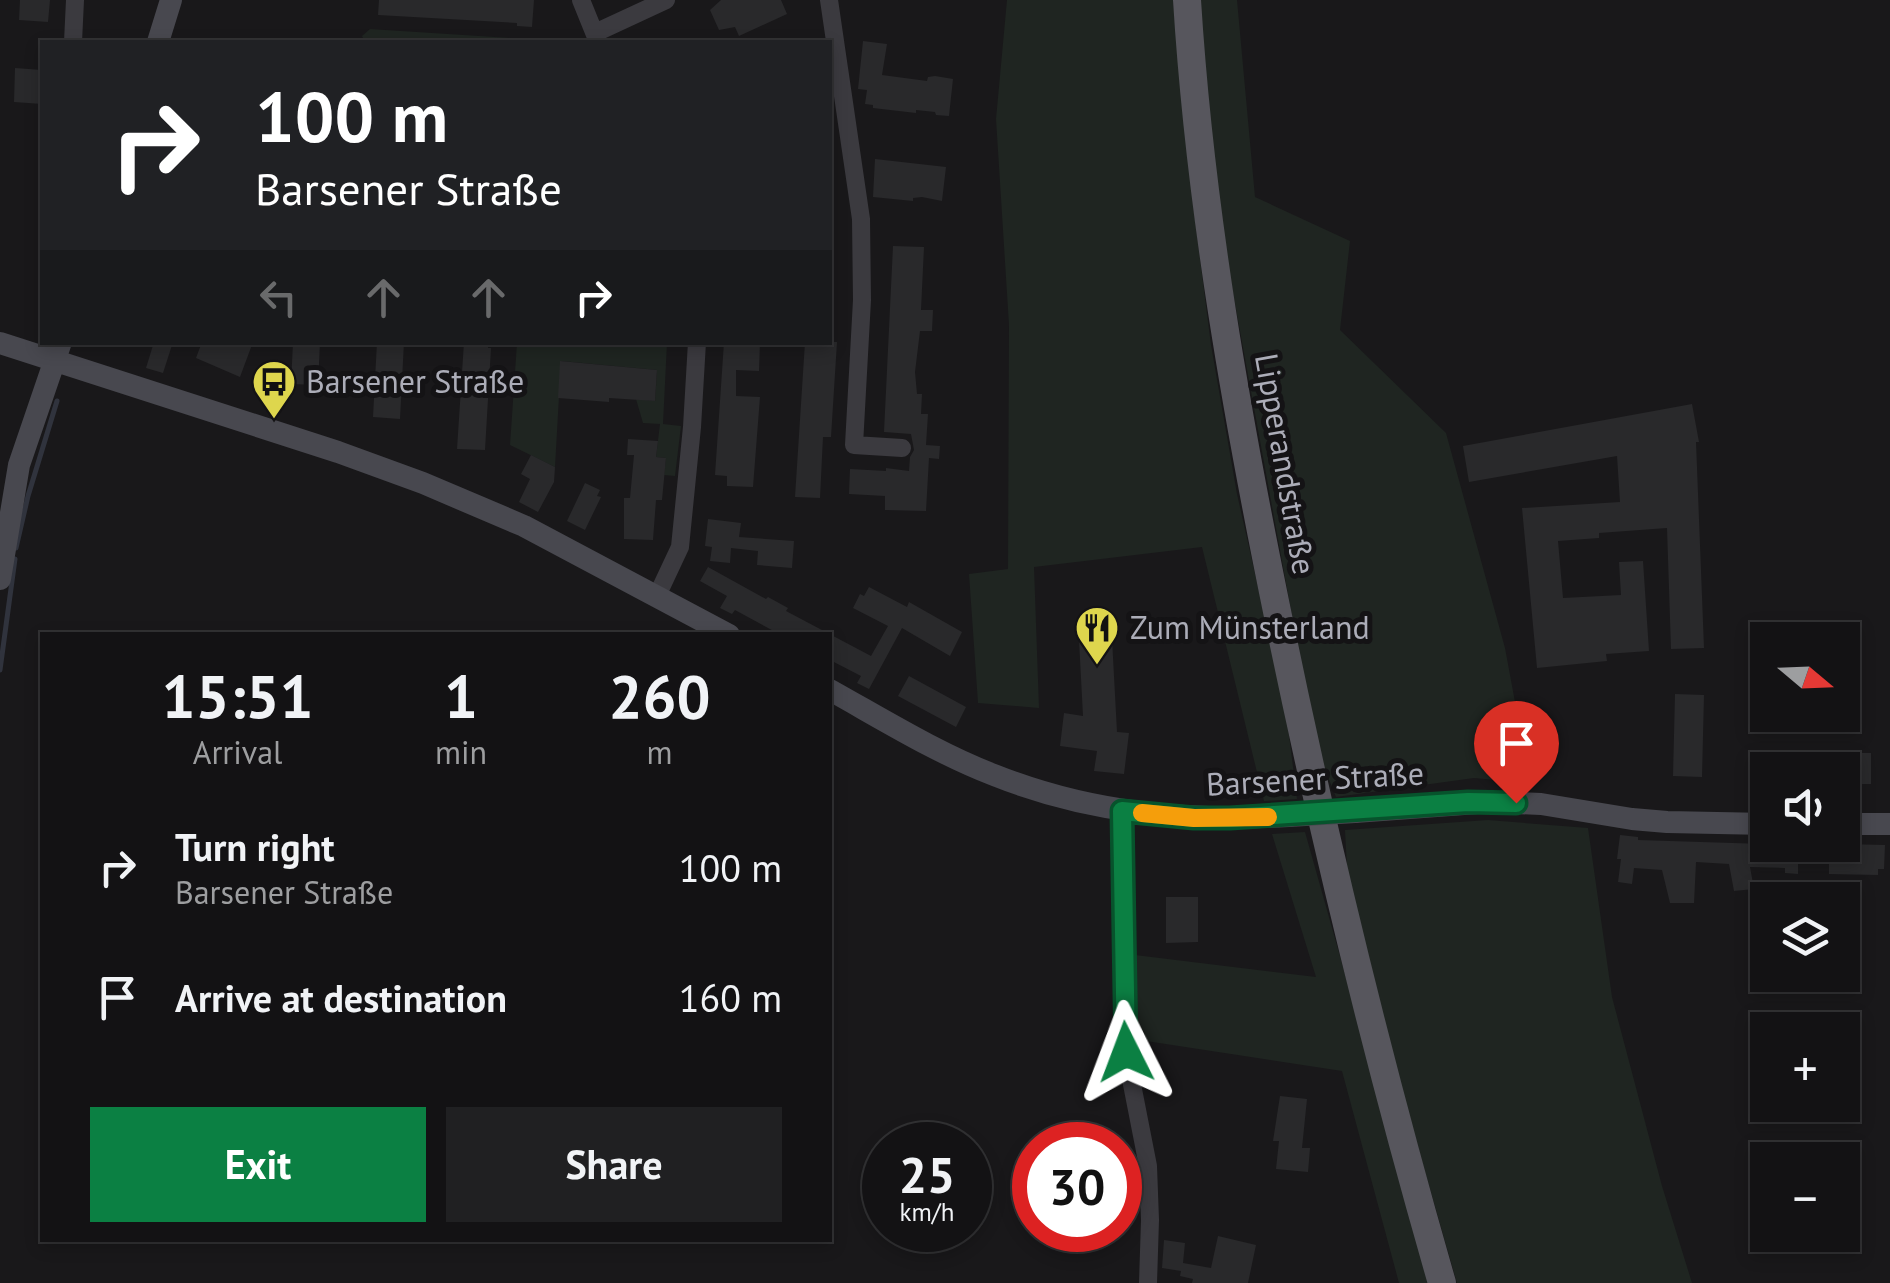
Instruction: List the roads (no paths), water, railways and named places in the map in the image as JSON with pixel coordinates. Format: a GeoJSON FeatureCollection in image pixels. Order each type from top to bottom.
{"type":"FeatureCollection","features":[{"type":"Feature","properties":{"kind":"main road","name":"Lipperandstraße"},"geometry":{"type":"LineString","coordinates":[[1187,0],[1208,210],[1261,535],[1312,781],[1442,1283]]}},
{"type":"Feature","properties":{"kind":"street"},"geometry":{"type":"LineString","coordinates":[[72,40],[76,0]]}},
{"type":"Feature","properties":{"kind":"street"},"geometry":{"type":"LineString","coordinates":[[159,40],[171,0]]}},
{"type":"Feature","properties":{"kind":"street"},"geometry":{"type":"LineString","coordinates":[[581,0],[597,38],[666,0]]}},
{"type":"Feature","properties":{"kind":"street"},"geometry":{"type":"LineString","coordinates":[[829,0],[861,219],[862,300],[854,445],[902,448]]}},
{"type":"Feature","properties":{"kind":"street"},"geometry":{"type":"LineString","coordinates":[[0,343],[58,352],[423,483],[506,518],[724,632]]}},
{"type":"Feature","properties":{"kind":"street"},"geometry":{"type":"LineString","coordinates":[[658,596],[680,547],[696,345]]}},
{"type":"Feature","properties":{"kind":"street"},"geometry":{"type":"LineString","coordinates":[[0,579],[16,476],[58,352]]}},
{"type":"Feature","properties":{"kind":"street","name":"Barsener Straße"},"geometry":{"type":"LineString","coordinates":[[832,691],[991,774],[1029,788],[1122,811],[1194,818],[1289,816],[1491,802],[1541,804],[1667,822],[1750,824]]}},
{"type":"Feature","properties":{"kind":"street"},"geometry":{"type":"LineString","coordinates":[[1122,811],[1126,1052],[1148,1166],[1148,1283]]}},
{"type":"Feature","properties":{"kind":"street"},"geometry":{"type":"LineString","coordinates":[[1860,824],[1890,824]]}},
{"type":"Feature","properties":{"kind":"waterway"},"geometry":{"type":"LineString","coordinates":[[16,548],[57,401]]}},
{"type":"Feature","properties":{"kind":"waterway"},"geometry":{"type":"LineString","coordinates":[[0,670],[15,559]]}},
{"type":"Feature","properties":{"kind":"place","name":"Barsener Straße"},"geometry":{"type":"Point","coordinates":[274,420]}},
{"type":"Feature","properties":{"kind":"place","name":"Zum Münsterland"},"geometry":{"type":"Point","coordinates":[1097,666]}}]}
